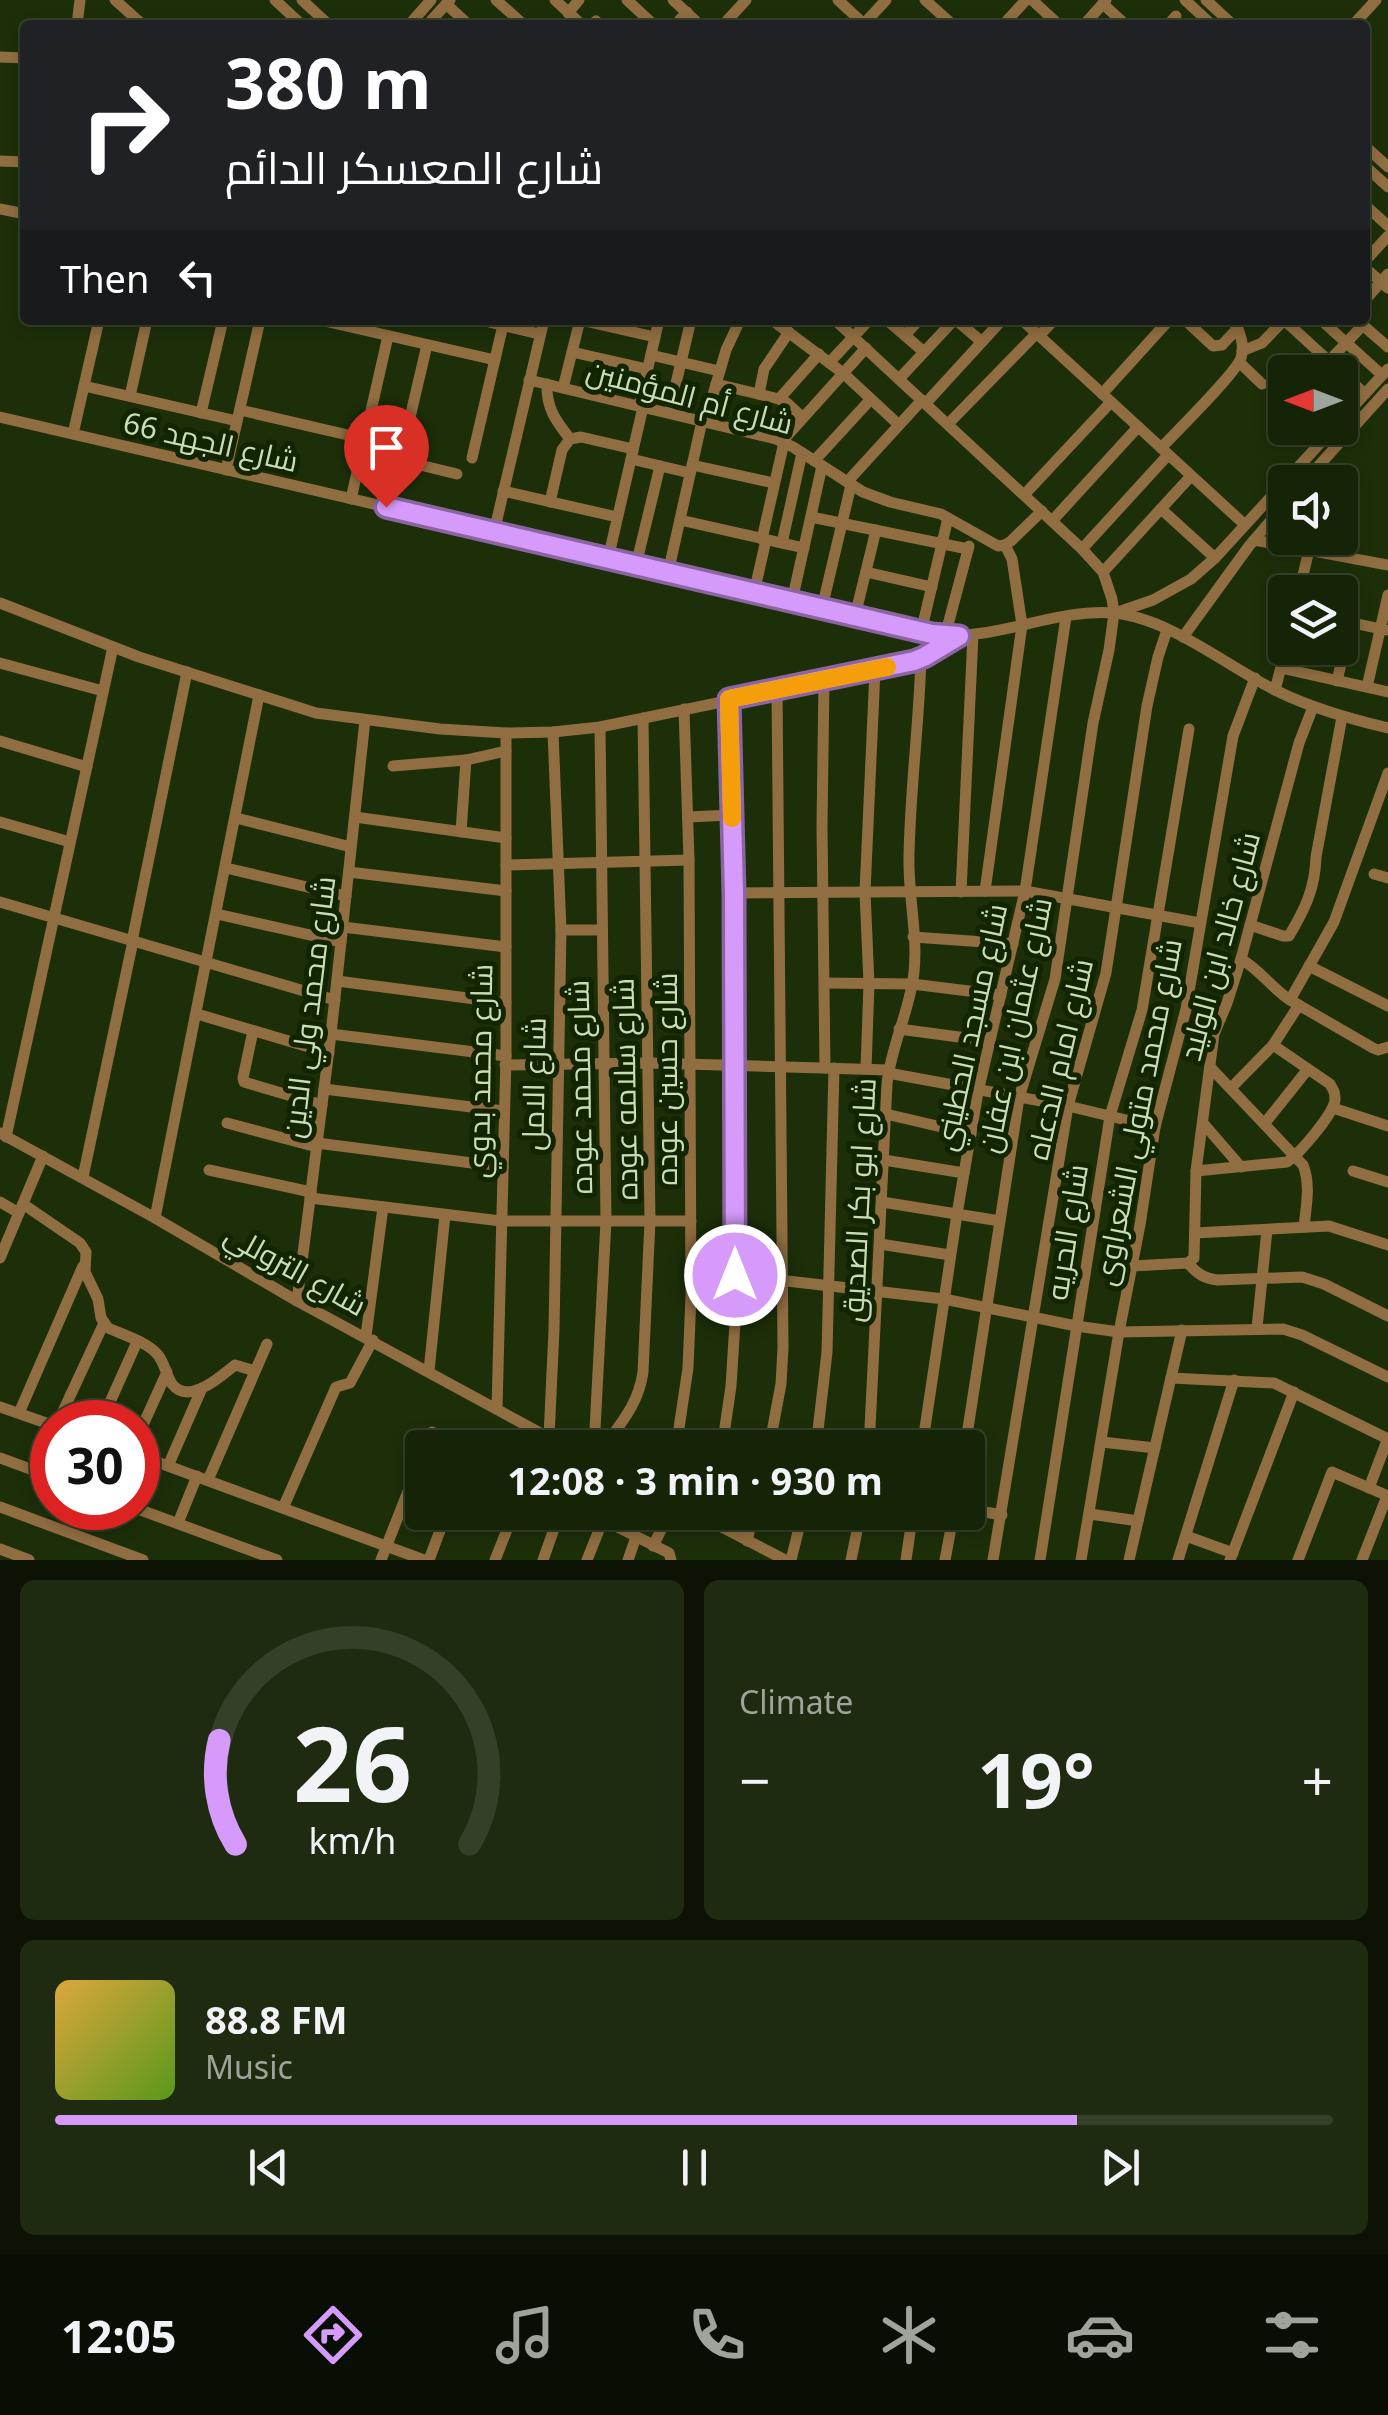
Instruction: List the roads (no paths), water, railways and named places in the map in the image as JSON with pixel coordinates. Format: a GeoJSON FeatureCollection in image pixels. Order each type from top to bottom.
{"type":"FeatureCollection","features":[{"type":"Feature","properties":{"kind":"street"},"geometry":{"type":"LineString","coordinates":[[115,0],[137,20]]}},
{"type":"Feature","properties":{"kind":"street"},"geometry":{"type":"LineString","coordinates":[[275,0],[292,20]]}},
{"type":"Feature","properties":{"kind":"street"},"geometry":{"type":"LineString","coordinates":[[302,0],[324,20]]}},
{"type":"Feature","properties":{"kind":"street"},"geometry":{"type":"LineString","coordinates":[[413,20],[432,0]]}},
{"type":"Feature","properties":{"kind":"street"},"geometry":{"type":"LineString","coordinates":[[496,0],[518,20]]}},
{"type":"Feature","properties":{"kind":"street"},"geometry":{"type":"LineString","coordinates":[[554,0],[577,20]]}},
{"type":"Feature","properties":{"kind":"street"},"geometry":{"type":"LineString","coordinates":[[568,12],[580,0]]}},
{"type":"Feature","properties":{"kind":"street"},"geometry":{"type":"LineString","coordinates":[[626,0],[648,20]]}},
{"type":"Feature","properties":{"kind":"street"},"geometry":{"type":"LineString","coordinates":[[673,0],[695,20]]}},
{"type":"Feature","properties":{"kind":"street"},"geometry":{"type":"LineString","coordinates":[[728,20],[746,0]]}},
{"type":"Feature","properties":{"kind":"street"},"geometry":{"type":"LineString","coordinates":[[838,0],[859,20]]}},
{"type":"Feature","properties":{"kind":"street"},"geometry":{"type":"LineString","coordinates":[[868,20],[886,0]]}},
{"type":"Feature","properties":{"kind":"street"},"geometry":{"type":"LineString","coordinates":[[1008,20],[1029,0],[1053,20]]}},
{"type":"Feature","properties":{"kind":"street"},"geometry":{"type":"LineString","coordinates":[[1185,0],[1207,20]]}},
{"type":"Feature","properties":{"kind":"street"},"geometry":{"type":"LineString","coordinates":[[1206,0],[1228,20]]}},
{"type":"Feature","properties":{"kind":"street"},"geometry":{"type":"LineString","coordinates":[[1358,20],[1376,0]]}},
{"type":"Feature","properties":{"kind":"street"},"geometry":{"type":"LineString","coordinates":[[679,20],[686,12]]}},
{"type":"Feature","properties":{"kind":"street"},"geometry":{"type":"LineString","coordinates":[[1370,259],[1388,236]]}},
{"type":"Feature","properties":{"kind":"street"},"geometry":{"type":"LineString","coordinates":[[73,434],[98,325]]}},
{"type":"Feature","properties":{"kind":"street"},"geometry":{"type":"LineString","coordinates":[[130,396],[146,325]]}},
{"type":"Feature","properties":{"kind":"street"},"geometry":{"type":"LineString","coordinates":[[201,413],[222,325]]}},
{"type":"Feature","properties":{"kind":"street"},"geometry":{"type":"LineString","coordinates":[[226,470],[259,325]]}},
{"type":"Feature","properties":{"kind":"street"},"geometry":{"type":"LineString","coordinates":[[342,325],[494,360]]}},
{"type":"Feature","properties":{"kind":"street"},"geometry":{"type":"LineString","coordinates":[[351,499],[384,325]]}},
{"type":"Feature","properties":{"kind":"street"},"geometry":{"type":"LineString","coordinates":[[472,458],[503,325],[539,334]]}},
{"type":"Feature","properties":{"kind":"street"},"geometry":{"type":"LineString","coordinates":[[494,532],[542,325]]}},
{"type":"Feature","properties":{"kind":"street"},"geometry":{"type":"LineString","coordinates":[[563,388],[579,325]]}},
{"type":"Feature","properties":{"kind":"street"},"geometry":{"type":"LineString","coordinates":[[602,325],[655,337]]}},
{"type":"Feature","properties":{"kind":"street"},"geometry":{"type":"LineString","coordinates":[[608,558],[658,325]]}},
{"type":"Feature","properties":{"kind":"street"},"geometry":{"type":"LineString","coordinates":[[669,413],[690,325]]}},
{"type":"Feature","properties":{"kind":"street"},"geometry":{"type":"LineString","coordinates":[[668,572],[704,422],[738,325]]}},
{"type":"Feature","properties":{"kind":"street"},"geometry":{"type":"LineString","coordinates":[[779,325],[843,373],[899,426]]}},
{"type":"Feature","properties":{"kind":"street"},"geometry":{"type":"LineString","coordinates":[[841,325],[1082,549],[1103,572],[1114,613]]}},
{"type":"Feature","properties":{"kind":"street"},"geometry":{"type":"LineString","coordinates":[[779,399],[865,325]]}},
{"type":"Feature","properties":{"kind":"street"},"geometry":{"type":"LineString","coordinates":[[893,325],[924,352]]}},
{"type":"Feature","properties":{"kind":"street"},"geometry":{"type":"LineString","coordinates":[[905,336],[915,325]]}},
{"type":"Feature","properties":{"kind":"street"},"geometry":{"type":"LineString","coordinates":[[900,379],[950,325]]}},
{"type":"Feature","properties":{"kind":"street"},"geometry":{"type":"LineString","coordinates":[[961,325],[982,342]]}},
{"type":"Feature","properties":{"kind":"street"},"geometry":{"type":"LineString","coordinates":[[822,608],[849,483],[997,325]]}},
{"type":"Feature","properties":{"kind":"street"},"geometry":{"type":"LineString","coordinates":[[1027,325],[1191,476],[1247,521],[1263,528]]}},
{"type":"Feature","properties":{"kind":"street"},"geometry":{"type":"LineString","coordinates":[[948,424],[1049,325]]}},
{"type":"Feature","properties":{"kind":"street"},"geometry":{"type":"LineString","coordinates":[[1024,495],[1165,325]]}},
{"type":"Feature","properties":{"kind":"street"},"geometry":{"type":"LineString","coordinates":[[1190,325],[1213,346],[1222,345],[1234,325]]}},
{"type":"Feature","properties":{"kind":"street"},"geometry":{"type":"LineString","coordinates":[[1235,325],[1241,357],[1262,384]]}},
{"type":"Feature","properties":{"kind":"street"},"geometry":{"type":"LineString","coordinates":[[1082,549],[1241,357],[1262,344],[1279,325]]}},
{"type":"Feature","properties":{"kind":"street"},"geometry":{"type":"LineString","coordinates":[[1289,325],[1322,355]]}},
{"type":"Feature","properties":{"kind":"street"},"geometry":{"type":"LineString","coordinates":[[1326,325],[1385,372],[1358,400]]}},
{"type":"Feature","properties":{"kind":"street"},"geometry":{"type":"LineString","coordinates":[[1335,355],[1358,325]]}},
{"type":"Feature","properties":{"kind":"street"},"geometry":{"type":"LineString","coordinates":[[1363,325],[1388,348]]}},
{"type":"Feature","properties":{"kind":"street"},"geometry":{"type":"LineString","coordinates":[[759,394],[764,369],[789,332]]}},
{"type":"Feature","properties":{"kind":"street"},"geometry":{"type":"LineString","coordinates":[[400,460],[427,344]]}},
{"type":"Feature","properties":{"kind":"street"},"geometry":{"type":"LineString","coordinates":[[754,593],[774,484],[788,433],[866,348]]}},
{"type":"Feature","properties":{"kind":"street"},"geometry":{"type":"LineString","coordinates":[[572,352],[647,370]]}},
{"type":"Feature","properties":{"kind":"street"},"geometry":{"type":"LineString","coordinates":[[650,355],[681,362],[779,399],[802,417]]}},
{"type":"Feature","properties":{"kind":"street","name":"شارع أم المؤمنين"},"geometry":{"type":"LineString","coordinates":[[528,380],[784,442],[876,498],[933,511],[998,546],[1005,545]]}},
{"type":"Feature","properties":{"kind":"street"},"geometry":{"type":"LineString","coordinates":[[548,384],[549,408],[570,439]]}},
{"type":"Feature","properties":{"kind":"street"},"geometry":{"type":"LineString","coordinates":[[84,386],[363,445],[400,460],[457,474]]}},
{"type":"Feature","properties":{"kind":"street"},"geometry":{"type":"LineString","coordinates":[[1358,388],[1364,394]]}},
{"type":"Feature","properties":{"kind":"street"},"geometry":{"type":"LineString","coordinates":[[1321,465],[1383,404],[1388,389]]}},
{"type":"Feature","properties":{"kind":"street"},"geometry":{"type":"LineString","coordinates":[[792,601],[811,517],[818,463],[871,399]]}},
{"type":"Feature","properties":{"kind":"street","name":"شارع الجهد 66"},"geometry":{"type":"LineString","coordinates":[[0,417],[921,632],[973,635],[1066,616],[1114,613]]}},
{"type":"Feature","properties":{"kind":"street"},"geometry":{"type":"LineString","coordinates":[[985,892],[1022,625],[1012,558],[1005,545],[1047,516],[1138,428]]}},
{"type":"Feature","properties":{"kind":"street"},"geometry":{"type":"LineString","coordinates":[[550,502],[562,450],[570,439],[581,436],[660,466],[774,484]]}},
{"type":"Feature","properties":{"kind":"street"},"geometry":{"type":"LineString","coordinates":[[1114,613],[1176,589],[1215,558],[1318,445]]}},
{"type":"Feature","properties":{"kind":"street"},"geometry":{"type":"LineString","coordinates":[[782,543],[802,453]]}},
{"type":"Feature","properties":{"kind":"street"},"geometry":{"type":"LineString","coordinates":[[636,565],[660,466]]}},
{"type":"Feature","properties":{"kind":"street"},"geometry":{"type":"LineString","coordinates":[[1103,572],[1191,476]]}},
{"type":"Feature","properties":{"kind":"street"},"geometry":{"type":"LineString","coordinates":[[503,491],[618,517]]}},
{"type":"Feature","properties":{"kind":"street"},"geometry":{"type":"LineString","coordinates":[[1161,509],[1215,558]]}},
{"type":"Feature","properties":{"kind":"street"},"geometry":{"type":"LineString","coordinates":[[811,517],[968,549]]}},
{"type":"Feature","properties":{"kind":"street"},"geometry":{"type":"LineString","coordinates":[[921,632],[948,518]]}},
{"type":"Feature","properties":{"kind":"street"},"geometry":{"type":"LineString","coordinates":[[680,520],[804,548]]}},
{"type":"Feature","properties":{"kind":"street"},"geometry":{"type":"LineString","coordinates":[[1183,637],[1268,523]]}},
{"type":"Feature","properties":{"kind":"street"},"geometry":{"type":"LineString","coordinates":[[855,616],[876,530]]}},
{"type":"Feature","properties":{"kind":"street"},"geometry":{"type":"LineString","coordinates":[[0,603],[113,647],[316,712],[440,729],[553,732],[643,718],[921,658],[952,636],[973,532]]}},
{"type":"Feature","properties":{"kind":"street"},"geometry":{"type":"LineString","coordinates":[[1234,534],[1240,542],[1268,545]]}},
{"type":"Feature","properties":{"kind":"street"},"geometry":{"type":"LineString","coordinates":[[1336,555],[1388,565]]}},
{"type":"Feature","properties":{"kind":"street"},"geometry":{"type":"LineString","coordinates":[[866,572],[932,586]]}},
{"type":"Feature","properties":{"kind":"street"},"geometry":{"type":"LineString","coordinates":[[1366,688],[1384,630],[1388,594]]}},
{"type":"Feature","properties":{"kind":"street"},"geometry":{"type":"LineString","coordinates":[[1114,613],[1132,616],[1183,637],[1275,690],[1313,707],[1388,728]]}},
{"type":"Feature","properties":{"kind":"street","name":"شارع عثمان ابن عفان"},"geometry":{"type":"LineString","coordinates":[[968,1430],[1019,1098],[1055,979],[1093,723],[1114,613]]}},
{"type":"Feature","properties":{"kind":"street","name":"شارع مسجد الحطيني"},"geometry":{"type":"LineString","coordinates":[[925,1430],[978,1092],[1024,891],[1066,616]]}},
{"type":"Feature","properties":{"kind":"street"},"geometry":{"type":"LineString","coordinates":[[1358,624],[1384,630]]}},
{"type":"Feature","properties":{"kind":"street","name":"شارع امام الدعاه"},"geometry":{"type":"LineString","coordinates":[[993,1560],[1068,1106],[1099,1004],[1152,678],[1167,630]]}},
{"type":"Feature","properties":{"kind":"street"},"geometry":{"type":"LineString","coordinates":[[960,892],[973,635]]}},
{"type":"Feature","properties":{"kind":"street"},"geometry":{"type":"LineString","coordinates":[[3,1135],[113,647]]}},
{"type":"Feature","properties":{"kind":"street","name":"شارع ابو بكر الصديق"},"geometry":{"type":"LineString","coordinates":[[870,1430],[888,1071],[912,984],[910,829],[921,658]]}},
{"type":"Feature","properties":{"kind":"street"},"geometry":{"type":"LineString","coordinates":[[0,663],[103,691]]}},
{"type":"Feature","properties":{"kind":"street"},"geometry":{"type":"LineString","coordinates":[[1275,690],[1282,665]]}},
{"type":"Feature","properties":{"kind":"street"},"geometry":{"type":"LineString","coordinates":[[1337,681],[1339,665]]}},
{"type":"Feature","properties":{"kind":"street"},"geometry":{"type":"LineString","coordinates":[[1281,668],[1388,692]]}},
{"type":"Feature","properties":{"kind":"street"},"geometry":{"type":"LineString","coordinates":[[866,1069],[869,984],[864,892],[875,670]]}},
{"type":"Feature","properties":{"kind":"street"},"geometry":{"type":"LineString","coordinates":[[83,1178],[187,672]]}},
{"type":"Feature","properties":{"kind":"street","name":"شارع محمد متولي الشعراوى"},"geometry":{"type":"LineString","coordinates":[[1082,1560],[1154,1127],[1186,1009],[1233,736],[1255,678]]}},
{"type":"Feature","properties":{"kind":"street"},"geometry":{"type":"LineString","coordinates":[[818,1430],[827,1352],[830,1068],[824,983],[824,681]]}},
{"type":"Feature","properties":{"kind":"street"},"geometry":{"type":"LineString","coordinates":[[772,1430],[780,1384],[782,1280],[776,690]]}},
{"type":"Feature","properties":{"kind":"street"},"geometry":{"type":"LineString","coordinates":[[156,1218],[260,695]]}},
{"type":"Feature","properties":{"kind":"street"},"geometry":{"type":"LineString","coordinates":[[724,1430],[734,1355],[735,1275],[729,699]]}},
{"type":"Feature","properties":{"kind":"street","name":"شارع خالد ابن الوليد"},"geometry":{"type":"LineString","coordinates":[[1188,1263],[1194,1258],[1196,1171],[1214,1034],[1241,959],[1299,743],[1313,707]]}},
{"type":"Feature","properties":{"kind":"street","name":"شارع حسين عوده"},"geometry":{"type":"LineString","coordinates":[[679,1430],[688,1368],[691,1222],[684,709]]}},
{"type":"Feature","properties":{"kind":"street"},"geometry":{"type":"LineString","coordinates":[[1250,925],[1289,936],[1310,896],[1342,716]]}},
{"type":"Feature","properties":{"kind":"street","name":"شارع سلامه عوده"},"geometry":{"type":"LineString","coordinates":[[617,1430],[631,1411],[641,1386],[650,1222],[643,718]]}},
{"type":"Feature","properties":{"kind":"street","name":"شارع محمد ولي الدين"},"geometry":{"type":"LineString","coordinates":[[297,1300],[332,1034],[365,720]]}},
{"type":"Feature","properties":{"kind":"street","name":"شارع محمد عوده"},"geometry":{"type":"LineString","coordinates":[[595,1430],[606,1222],[600,726]]}},
{"type":"Feature","properties":{"kind":"street","name":"شارع الحريه"},"geometry":{"type":"LineString","coordinates":[[1040,1560],[1110,1116],[1142,1010],[1189,729]]}},
{"type":"Feature","properties":{"kind":"street","name":"شارع الامل"},"geometry":{"type":"LineString","coordinates":[[553,732],[561,930],[554,1222],[557,1430]]}},
{"type":"Feature","properties":{"kind":"street","name":"شارع محمد بدوي"},"geometry":{"type":"LineString","coordinates":[[497,1409],[506,1060],[506,733]]}},
{"type":"Feature","properties":{"kind":"street"},"geometry":{"type":"LineString","coordinates":[[0,741],[87,767]]}},
{"type":"Feature","properties":{"kind":"street"},"geometry":{"type":"LineString","coordinates":[[393,766],[466,760],[506,751]]}},
{"type":"Feature","properties":{"kind":"street"},"geometry":{"type":"LineString","coordinates":[[462,832],[466,760]]}},
{"type":"Feature","properties":{"kind":"street"},"geometry":{"type":"LineString","coordinates":[[1231,1088],[1274,1045],[1295,1003],[1309,966],[1334,922],[1388,773]]}},
{"type":"Feature","properties":{"kind":"street"},"geometry":{"type":"LineString","coordinates":[[688,817],[732,815]]}},
{"type":"Feature","properties":{"kind":"street"},"geometry":{"type":"LineString","coordinates":[[236,818],[352,847]]}},
{"type":"Feature","properties":{"kind":"street"},"geometry":{"type":"LineString","coordinates":[[355,818],[506,838]]}},
{"type":"Feature","properties":{"kind":"street"},"geometry":{"type":"LineString","coordinates":[[0,822],[70,842]]}},
{"type":"Feature","properties":{"kind":"street"},"geometry":{"type":"LineString","coordinates":[[506,864],[689,860]]}},
{"type":"Feature","properties":{"kind":"street"},"geometry":{"type":"LineString","coordinates":[[226,868],[346,896]]}},
{"type":"Feature","properties":{"kind":"street"},"geometry":{"type":"LineString","coordinates":[[349,872],[506,891]]}},
{"type":"Feature","properties":{"kind":"street"},"geometry":{"type":"LineString","coordinates":[[1374,874],[1388,878]]}},
{"type":"Feature","properties":{"kind":"street"},"geometry":{"type":"LineString","coordinates":[[734,893],[1024,891],[1200,923]]}},
{"type":"Feature","properties":{"kind":"street"},"geometry":{"type":"LineString","coordinates":[[0,902],[335,1000]]}},
{"type":"Feature","properties":{"kind":"street"},"geometry":{"type":"LineString","coordinates":[[217,914],[341,942]]}},
{"type":"Feature","properties":{"kind":"street"},"geometry":{"type":"LineString","coordinates":[[343,927],[506,947]]}},
{"type":"Feature","properties":{"kind":"street"},"geometry":{"type":"LineString","coordinates":[[561,930],[602,930]]}},
{"type":"Feature","properties":{"kind":"street"},"geometry":{"type":"LineString","coordinates":[[914,937],[1012,944]]}},
{"type":"Feature","properties":{"kind":"street"},"geometry":{"type":"LineString","coordinates":[[1241,959],[1295,1003],[1373,1048],[1388,1047]]}},
{"type":"Feature","properties":{"kind":"street"},"geometry":{"type":"LineString","coordinates":[[1309,966],[1388,1006]]}},
{"type":"Feature","properties":{"kind":"street"},"geometry":{"type":"LineString","coordinates":[[337,981],[506,1002]]}},
{"type":"Feature","properties":{"kind":"street"},"geometry":{"type":"LineString","coordinates":[[824,983],[912,984],[1001,995]]}},
{"type":"Feature","properties":{"kind":"street"},"geometry":{"type":"LineString","coordinates":[[197,1014],[329,1054]]}},
{"type":"Feature","properties":{"kind":"street"},"geometry":{"type":"LineString","coordinates":[[900,1029],[989,1042]]}},
{"type":"Feature","properties":{"kind":"street"},"geometry":{"type":"LineString","coordinates":[[253,1031],[244,1082],[322,1105]]}},
{"type":"Feature","properties":{"kind":"street"},"geometry":{"type":"LineString","coordinates":[[332,1034],[558,1064],[888,1071],[1154,1127]]}},
{"type":"Feature","properties":{"kind":"street"},"geometry":{"type":"LineString","coordinates":[[1196,1171],[1292,1160],[1333,1108],[1334,1091],[1330,1084],[1274,1045]]}},
{"type":"Feature","properties":{"kind":"street"},"geometry":{"type":"LineString","coordinates":[[1210,1066],[1303,1165],[1307,1176],[1304,1227]]}},
{"type":"Feature","properties":{"kind":"street"},"geometry":{"type":"LineString","coordinates":[[1265,1123],[1308,1069]]}},
{"type":"Feature","properties":{"kind":"street"},"geometry":{"type":"LineString","coordinates":[[324,1089],[504,1112]]}},
{"type":"Feature","properties":{"kind":"street"},"geometry":{"type":"LineString","coordinates":[[1333,1108],[1388,1126]]}},
{"type":"Feature","properties":{"kind":"street"},"geometry":{"type":"LineString","coordinates":[[886,1114],[971,1134]]}},
{"type":"Feature","properties":{"kind":"street"},"geometry":{"type":"LineString","coordinates":[[227,1123],[317,1145],[502,1167]]}},
{"type":"Feature","properties":{"kind":"street"},"geometry":{"type":"LineString","coordinates":[[1202,1123],[1241,1167]]}},
{"type":"Feature","properties":{"kind":"street","name":"شارع التروللي"},"geometry":{"type":"LineString","coordinates":[[3,1135],[533,1430]]}},
{"type":"Feature","properties":{"kind":"street"},"geometry":{"type":"LineString","coordinates":[[0,1258],[43,1156]]}},
{"type":"Feature","properties":{"kind":"street"},"geometry":{"type":"LineString","coordinates":[[884,1160],[964,1173]]}},
{"type":"Feature","properties":{"kind":"street"},"geometry":{"type":"LineString","coordinates":[[210,1170],[311,1195],[501,1221],[691,1222]]}},
{"type":"Feature","properties":{"kind":"street"},"geometry":{"type":"LineString","coordinates":[[1353,1171],[1388,1182]]}},
{"type":"Feature","properties":{"kind":"street"},"geometry":{"type":"LineString","coordinates":[[0,1202],[21,1208],[80,1243],[86,1252],[84,1266],[19,1414]]}},
{"type":"Feature","properties":{"kind":"street"},"geometry":{"type":"LineString","coordinates":[[882,1202],[1000,1221]]}},
{"type":"Feature","properties":{"kind":"street"},"geometry":{"type":"LineString","coordinates":[[283,1508],[336,1386],[350,1383],[369,1338],[383,1207]]}},
{"type":"Feature","properties":{"kind":"street"},"geometry":{"type":"LineString","coordinates":[[429,1370],[445,1214]]}},
{"type":"Feature","properties":{"kind":"street"},"geometry":{"type":"LineString","coordinates":[[1194,1233],[1329,1226],[1388,1245]]}},
{"type":"Feature","properties":{"kind":"street"},"geometry":{"type":"LineString","coordinates":[[1257,1328],[1267,1230]]}},
{"type":"Feature","properties":{"kind":"street"},"geometry":{"type":"LineString","coordinates":[[880,1244],[950,1255]]}},
{"type":"Feature","properties":{"kind":"street"},"geometry":{"type":"LineString","coordinates":[[1132,1266],[1188,1263],[1206,1278],[1217,1280],[1313,1280],[1388,1316]]}},
{"type":"Feature","properties":{"kind":"street"},"geometry":{"type":"LineString","coordinates":[[84,1266],[104,1323],[152,1349],[170,1382],[179,1390],[191,1392],[202,1388],[235,1365],[255,1371]]}},
{"type":"Feature","properties":{"kind":"street"},"geometry":{"type":"LineString","coordinates":[[735,1275],[944,1300],[1119,1332],[1283,1329],[1302,1334],[1388,1377]]}},
{"type":"Feature","properties":{"kind":"street"},"geometry":{"type":"LineString","coordinates":[[67,1400],[104,1323]]}},
{"type":"Feature","properties":{"kind":"street"},"geometry":{"type":"LineString","coordinates":[[1129,1560],[1182,1330]]}},
{"type":"Feature","properties":{"kind":"street"},"geometry":{"type":"LineString","coordinates":[[111,1400],[138,1342]]}},
{"type":"Feature","properties":{"kind":"street"},"geometry":{"type":"LineString","coordinates":[[178,1523],[267,1344]]}},
{"type":"Feature","properties":{"kind":"street"},"geometry":{"type":"LineString","coordinates":[[154,1400],[167,1371]]}},
{"type":"Feature","properties":{"kind":"street"},"geometry":{"type":"LineString","coordinates":[[1170,1378],[1268,1381],[1388,1439],[1369,1488]]}},
{"type":"Feature","properties":{"kind":"street"},"geometry":{"type":"LineString","coordinates":[[1178,1560],[1234,1380]]}},
{"type":"Feature","properties":{"kind":"street"},"geometry":{"type":"LineString","coordinates":[[168,1466],[202,1388]]}},
{"type":"Feature","properties":{"kind":"street"},"geometry":{"type":"LineString","coordinates":[[1186,1536],[1232,1556],[1294,1392]]}},
{"type":"Feature","properties":{"kind":"street"},"geometry":{"type":"LineString","coordinates":[[0,1407],[30,1417]]}},
{"type":"Feature","properties":{"kind":"street"},"geometry":{"type":"LineString","coordinates":[[1102,1442],[1154,1448]]}},
{"type":"Feature","properties":{"kind":"street"},"geometry":{"type":"LineString","coordinates":[[0,1458],[30,1469]]}},
{"type":"Feature","properties":{"kind":"street"},"geometry":{"type":"LineString","coordinates":[[160,1463],[424,1560],[439,1530]]}},
{"type":"Feature","properties":{"kind":"street"},"geometry":{"type":"LineString","coordinates":[[1298,1560],[1332,1472],[1387,1496],[1362,1560]]}},
{"type":"Feature","properties":{"kind":"street"},"geometry":{"type":"LineString","coordinates":[[381,1560],[405,1503]]}},
{"type":"Feature","properties":{"kind":"street"},"geometry":{"type":"LineString","coordinates":[[0,1507],[137,1559]]}},
{"type":"Feature","properties":{"kind":"street"},"geometry":{"type":"LineString","coordinates":[[985,1512],[1002,1514]]}},
{"type":"Feature","properties":{"kind":"street"},"geometry":{"type":"LineString","coordinates":[[1090,1514],[1138,1521]]}},
{"type":"Feature","properties":{"kind":"street"},"geometry":{"type":"LineString","coordinates":[[160,1517],[277,1560]]}},
{"type":"Feature","properties":{"kind":"street"},"geometry":{"type":"LineString","coordinates":[[495,1560],[507,1530]]}},
{"type":"Feature","properties":{"kind":"street"},"geometry":{"type":"LineString","coordinates":[[543,1560],[554,1530]]}},
{"type":"Feature","properties":{"kind":"street"},"geometry":{"type":"LineString","coordinates":[[587,1560],[598,1530]]}},
{"type":"Feature","properties":{"kind":"street"},"geometry":{"type":"LineString","coordinates":[[622,1530],[670,1554],[670,1560]]}},
{"type":"Feature","properties":{"kind":"street"},"geometry":{"type":"LineString","coordinates":[[654,1546],[662,1530]]}},
{"type":"Feature","properties":{"kind":"street"},"geometry":{"type":"LineString","coordinates":[[730,1530],[788,1560],[797,1530]]}},
{"type":"Feature","properties":{"kind":"street"},"geometry":{"type":"LineString","coordinates":[[747,1540],[750,1530]]}},
{"type":"Feature","properties":{"kind":"street"},"geometry":{"type":"LineString","coordinates":[[851,1560],[857,1530]]}},
{"type":"Feature","properties":{"kind":"street"},"geometry":{"type":"LineString","coordinates":[[906,1560],[910,1530]]}},
{"type":"Feature","properties":{"kind":"street"},"geometry":{"type":"LineString","coordinates":[[944,1560],[950,1530]]}},
{"type":"Feature","properties":{"kind":"street"},"geometry":{"type":"LineString","coordinates":[[628,1560],[636,1537]]}},
{"type":"Feature","properties":{"kind":"street"},"geometry":{"type":"LineString","coordinates":[[0,1549],[29,1560]]}}]}
